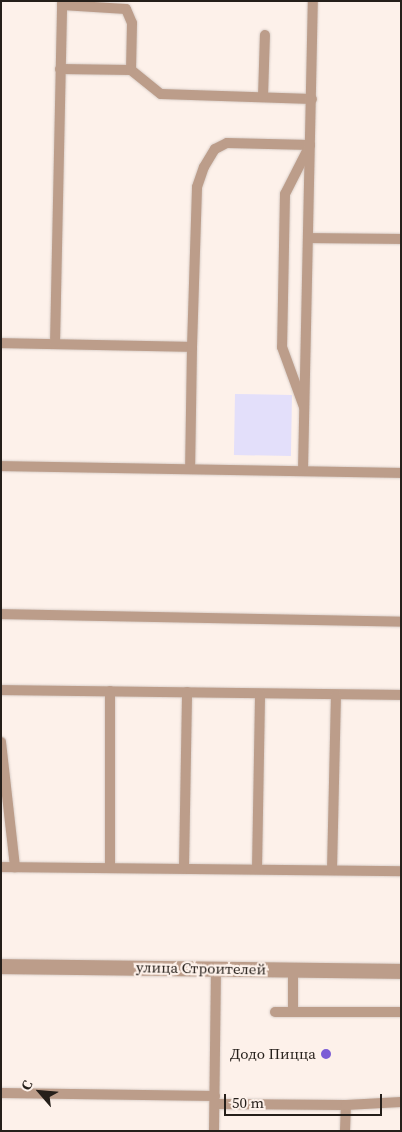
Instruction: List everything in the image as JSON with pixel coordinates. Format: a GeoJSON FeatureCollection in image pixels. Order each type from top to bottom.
{"type":"FeatureCollection","features":[{"type":"Feature","properties":{"kind":"street","name":"улица Строителей"},"geometry":{"type":"LineString","coordinates":[[1,966],[401,971]]}},
{"type":"Feature","properties":{"kind":"lane"},"geometry":{"type":"LineString","coordinates":[[303,470],[313,1]]}},
{"type":"Feature","properties":{"kind":"lane"},"geometry":{"type":"LineString","coordinates":[[55,344],[62,3],[126,9],[132,23],[131,70]]}},
{"type":"Feature","properties":{"kind":"lane"},"geometry":{"type":"LineString","coordinates":[[263,97],[264,35]]}},
{"type":"Feature","properties":{"kind":"lane"},"geometry":{"type":"LineString","coordinates":[[60,68],[131,70],[161,94],[312,99]]}},
{"type":"Feature","properties":{"kind":"lane"},"geometry":{"type":"LineString","coordinates":[[190,468],[197,187],[204,168],[215,149],[227,143],[310,145]]}},
{"type":"Feature","properties":{"kind":"lane"},"geometry":{"type":"LineString","coordinates":[[304,407],[283,353],[282,328],[286,194],[310,145]]}},
{"type":"Feature","properties":{"kind":"lane"},"geometry":{"type":"LineString","coordinates":[[308,238],[401,239]]}},
{"type":"Feature","properties":{"kind":"lane"},"geometry":{"type":"LineString","coordinates":[[1,344],[192,347]]}},
{"type":"Feature","properties":{"kind":"lane"},"geometry":{"type":"LineString","coordinates":[[1,466],[401,473]]}},
{"type":"Feature","properties":{"kind":"lane"},"geometry":{"type":"LineString","coordinates":[[1,614],[401,622]]}},
{"type":"Feature","properties":{"kind":"lane"},"geometry":{"type":"LineString","coordinates":[[1,690],[401,696]]}},
{"type":"Feature","properties":{"kind":"lane"},"geometry":{"type":"LineString","coordinates":[[110,691],[110,868]]}},
{"type":"Feature","properties":{"kind":"lane"},"geometry":{"type":"LineString","coordinates":[[184,868],[187,692]]}},
{"type":"Feature","properties":{"kind":"lane"},"geometry":{"type":"LineString","coordinates":[[257,869],[260,694]]}},
{"type":"Feature","properties":{"kind":"lane"},"geometry":{"type":"LineString","coordinates":[[332,870],[336,694]]}},
{"type":"Feature","properties":{"kind":"lane"},"geometry":{"type":"LineString","coordinates":[[1,742],[14,867]]}},
{"type":"Feature","properties":{"kind":"lane"},"geometry":{"type":"LineString","coordinates":[[1,867],[401,871]]}},
{"type":"Feature","properties":{"kind":"lane"},"geometry":{"type":"LineString","coordinates":[[214,1131],[216,968]]}},
{"type":"Feature","properties":{"kind":"lane"},"geometry":{"type":"LineString","coordinates":[[293,969],[293,1011]]}},
{"type":"Feature","properties":{"kind":"lane"},"geometry":{"type":"LineString","coordinates":[[275,1012],[401,1012]]}},
{"type":"Feature","properties":{"kind":"lane"},"geometry":{"type":"LineString","coordinates":[[1,1093],[346,1105],[401,1102]]}},
{"type":"Feature","properties":{"kind":"lane"},"geometry":{"type":"LineString","coordinates":[[345,1131],[346,1105]]}},
{"type":"Feature","properties":{"kind":"shaded area"},"geometry":{"type":"Polygon","coordinates":[[[235,394],[292,395],[291,456],[234,455],[235,394]]]}},
{"type":"Feature","properties":{"kind":"place","name":"Додо Пицца"},"geometry":{"type":"Point","coordinates":[326,1054]}}]}
